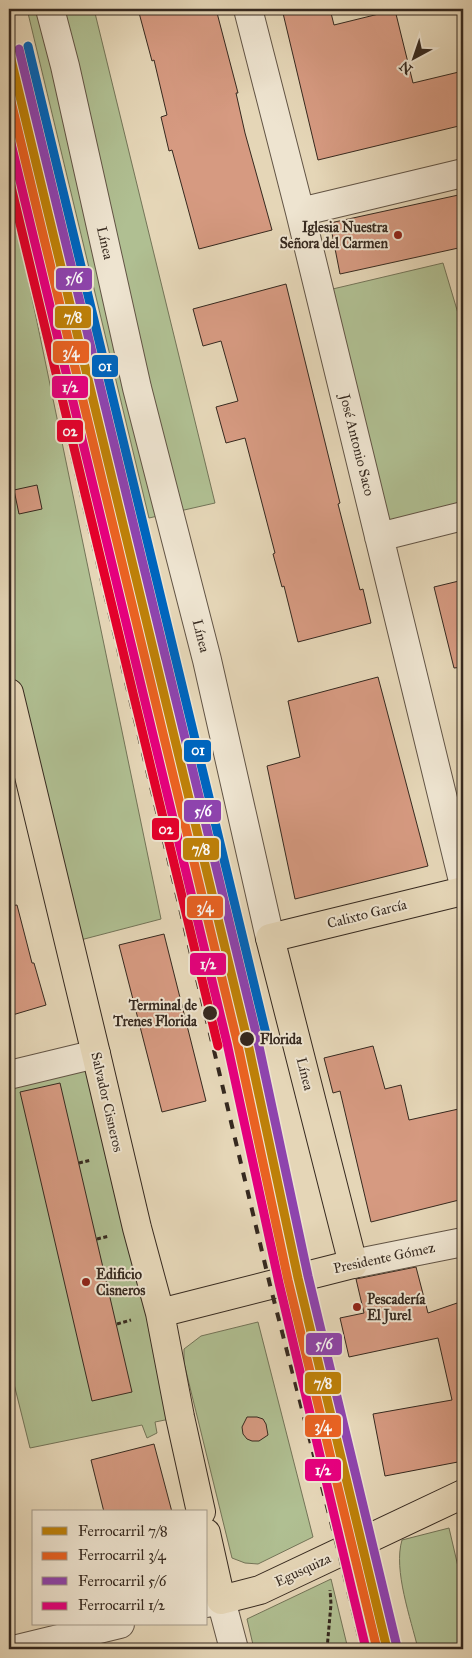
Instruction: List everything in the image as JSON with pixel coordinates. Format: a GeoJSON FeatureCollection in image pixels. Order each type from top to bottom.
{"type":"FeatureCollection","features":[{"type":"Feature","properties":{"kind":"main road","name":"Salvador Cisneros"},"geometry":{"type":"LineString","coordinates":[[9,693],[137,1228],[160,1313],[201,1510]]}},
{"type":"Feature","properties":{"kind":"main road","name":"Calixto García"},"geometry":{"type":"LineString","coordinates":[[270,938],[463,891]]}},
{"type":"Feature","properties":{"kind":"main road","name":"Línea"},"geometry":{"type":"LineString","coordinates":[[270,938],[353,1264]]}},
{"type":"Feature","properties":{"kind":"main road","name":"Presidente Gómez"},"geometry":{"type":"LineString","coordinates":[[160,1313],[353,1264]]}},
{"type":"Feature","properties":{"kind":"main road","name":"Egusquiza"},"geometry":{"type":"LineString","coordinates":[[214,1602],[260,1590],[463,1494]]}},
{"type":"Feature","properties":{"kind":"main road"},"geometry":{"type":"LineString","coordinates":[[208,1550],[214,1602]]}},
{"type":"Feature","properties":{"kind":"street","name":"Línea"},"geometry":{"type":"LineString","coordinates":[[50,9],[65,66],[137,388],[207,660],[270,938]]}},
{"type":"Feature","properties":{"kind":"street","name":"José Antonio Saco"},"geometry":{"type":"LineString","coordinates":[[248,9],[300,212],[463,881]]}},
{"type":"Feature","properties":{"kind":"street"},"geometry":{"type":"LineString","coordinates":[[300,212],[463,173]]}},
{"type":"Feature","properties":{"kind":"street"},"geometry":{"type":"LineString","coordinates":[[379,537],[463,516]]}},
{"type":"Feature","properties":{"kind":"street"},"geometry":{"type":"LineString","coordinates":[[9,1075],[96,1054]]}},
{"type":"Feature","properties":{"kind":"street","name":"Presidente Gómez"},"geometry":{"type":"LineString","coordinates":[[353,1264],[463,1242]]}},
{"type":"Feature","properties":{"kind":"street"},"geometry":{"type":"LineString","coordinates":[[214,1602],[234,1649]]}},
{"type":"Feature","properties":{"kind":"street"},"geometry":{"type":"LineString","coordinates":[[17,1649],[112,1626]]}},
{"type":"Feature","properties":{"kind":"path"},"geometry":{"type":"LineString","coordinates":[[326,1559],[331,1604],[327,1649]]}},
{"type":"Feature","properties":{"kind":"green space"},"geometry":{"type":"Polygon","coordinates":[[[27,9],[94,9],[215,503],[149,518],[27,9]]]}},
{"type":"Feature","properties":{"kind":"green space"},"geometry":{"type":"Polygon","coordinates":[[[9,187],[161,919],[69,943],[9,693],[9,187]]]}},
{"type":"Feature","properties":{"kind":"green space"},"geometry":{"type":"Polygon","coordinates":[[[443,263],[463,330],[463,516],[379,537],[320,292],[443,263]]]}},
{"type":"Feature","properties":{"kind":"green space"},"geometry":{"type":"Polygon","coordinates":[[[96,1054],[180,1417],[155,1422],[157,1433],[147,1438],[142,1425],[30,1448],[9,1364],[9,1075],[96,1054]]]}},
{"type":"Feature","properties":{"kind":"green space"},"geometry":{"type":"Polygon","coordinates":[[[258,1322],[313,1537],[258,1564],[245,1563],[232,1558],[184,1363],[184,1349],[201,1336],[258,1322]]]}},
{"type":"Feature","properties":{"kind":"green space"},"geometry":{"type":"Polygon","coordinates":[[[449,1528],[463,1588],[463,1649],[418,1649],[401,1580],[400,1552],[402,1540],[449,1528]]]}},
{"type":"Feature","properties":{"kind":"green space"},"geometry":{"type":"Polygon","coordinates":[[[331,1579],[348,1649],[254,1649],[247,1619],[331,1579]]]}},
{"type":"Feature","properties":{"kind":"building"},"geometry":{"type":"Polygon","coordinates":[[[138,9],[216,9],[238,93],[236,93],[245,133],[272,230],[199,249],[172,150],[169,151],[161,117],[167,115],[154,60],[152,61],[138,9]]]}},
{"type":"Feature","properties":{"kind":"building"},"geometry":{"type":"Polygon","coordinates":[[[282,9],[330,9],[334,25],[395,10],[413,83],[463,71],[463,125],[318,160],[282,9]]]}},
{"type":"Feature","properties":{"kind":"building","name":"Iglesia Nuestra Señora del Carmen"},"geometry":{"type":"Polygon","coordinates":[[[463,194],[463,247],[340,274],[330,223],[463,194]]]}},
{"type":"Feature","properties":{"kind":"building"},"geometry":{"type":"Polygon","coordinates":[[[286,284],[340,503],[338,504],[360,590],[363,589],[371,623],[298,642],[284,586],[282,587],[273,554],[275,553],[245,438],[226,443],[216,407],[238,401],[221,341],[203,346],[193,309],[286,284]]]}},
{"type":"Feature","properties":{"kind":"building"},"geometry":{"type":"Polygon","coordinates":[[[37,485],[42,509],[19,514],[14,490],[37,485]]]}},
{"type":"Feature","properties":{"kind":"building"},"geometry":{"type":"Polygon","coordinates":[[[463,580],[463,667],[454,668],[434,587],[463,580]]]}},
{"type":"Feature","properties":{"kind":"building"},"geometry":{"type":"Polygon","coordinates":[[[378,677],[428,866],[295,899],[267,766],[300,757],[288,701],[378,677]]]}},
{"type":"Feature","properties":{"kind":"building"},"geometry":{"type":"Polygon","coordinates":[[[17,905],[32,963],[34,963],[46,1005],[9,1016],[9,906],[17,905]]]}},
{"type":"Feature","properties":{"kind":"building"},"geometry":{"type":"Polygon","coordinates":[[[164,934],[206,1101],[162,1112],[119,945],[164,934]]]}},
{"type":"Feature","properties":{"kind":"building"},"geometry":{"type":"Polygon","coordinates":[[[373,1046],[385,1089],[401,1085],[409,1120],[463,1108],[463,1199],[371,1222],[340,1091],[333,1093],[324,1058],[373,1046]]]}},
{"type":"Feature","properties":{"kind":"building","name":"Edificio Cisneros"},"geometry":{"type":"Polygon","coordinates":[[[60,1083],[132,1392],[92,1401],[20,1092],[60,1083]]]}},
{"type":"Feature","properties":{"kind":"building"},"geometry":{"type":"Polygon","coordinates":[[[416,1267],[428,1313],[463,1301],[463,1461],[385,1476],[373,1414],[452,1400],[438,1338],[349,1357],[340,1318],[364,1313],[356,1279],[416,1267]]]}},
{"type":"Feature","properties":{"kind":"building"},"geometry":{"type":"Polygon","coordinates":[[[247,1417],[263,1419],[268,1435],[259,1441],[247,1439],[243,1434],[242,1427],[247,1417]]]}},
{"type":"Feature","properties":{"kind":"building"},"geometry":{"type":"Polygon","coordinates":[[[154,1444],[171,1510],[104,1510],[91,1460],[154,1444]]]}},
{"type":"Feature","properties":{"kind":"railway"},"geometry":{"type":"LineString","coordinates":[[9,192],[270,1285],[362,1649]]}},
{"type":"Feature","properties":{"kind":"rail line","name":"5/6"},"geometry":{"type":"LineString","coordinates":[[19,49],[257,1037],[308,1276],[397,1647]]}},
{"type":"Feature","properties":{"kind":"rail line","name":"7/8"},"geometry":{"type":"LineString","coordinates":[[9,51],[247,1039],[298,1278],[387,1649]]}},
{"type":"Feature","properties":{"kind":"rail line","name":"3/4"},"geometry":{"type":"LineString","coordinates":[[9,93],[237,1041],[288,1280],[377,1649]]}},
{"type":"Feature","properties":{"kind":"rail line","name":"1/2"},"geometry":{"type":"LineString","coordinates":[[9,135],[227,1043],[279,1283],[366,1649]]}},
{"type":"Feature","properties":{"kind":"transit line","name":"01"},"geometry":{"type":"LineString","coordinates":[[28,46],[266,1034]]}},
{"type":"Feature","properties":{"kind":"transit line","name":"02"},"geometry":{"type":"LineString","coordinates":[[9,178],[218,1046]]}},
{"type":"Feature","properties":{"kind":"place","name":"Iglesia Nuestra Señora del Carmen"},"geometry":{"type":"Point","coordinates":[398,235]}},
{"type":"Feature","properties":{"kind":"place","name":"Terminal de Trenes Florida"},"geometry":{"type":"Point","coordinates":[210,1013]}},
{"type":"Feature","properties":{"kind":"place","name":"Florida"},"geometry":{"type":"Point","coordinates":[247,1039]}},
{"type":"Feature","properties":{"kind":"place","name":"Edificio Cisneros"},"geometry":{"type":"Point","coordinates":[86,1282]}},
{"type":"Feature","properties":{"kind":"place","name":"Pescadería El Jurel"},"geometry":{"type":"Point","coordinates":[357,1307]}}]}
